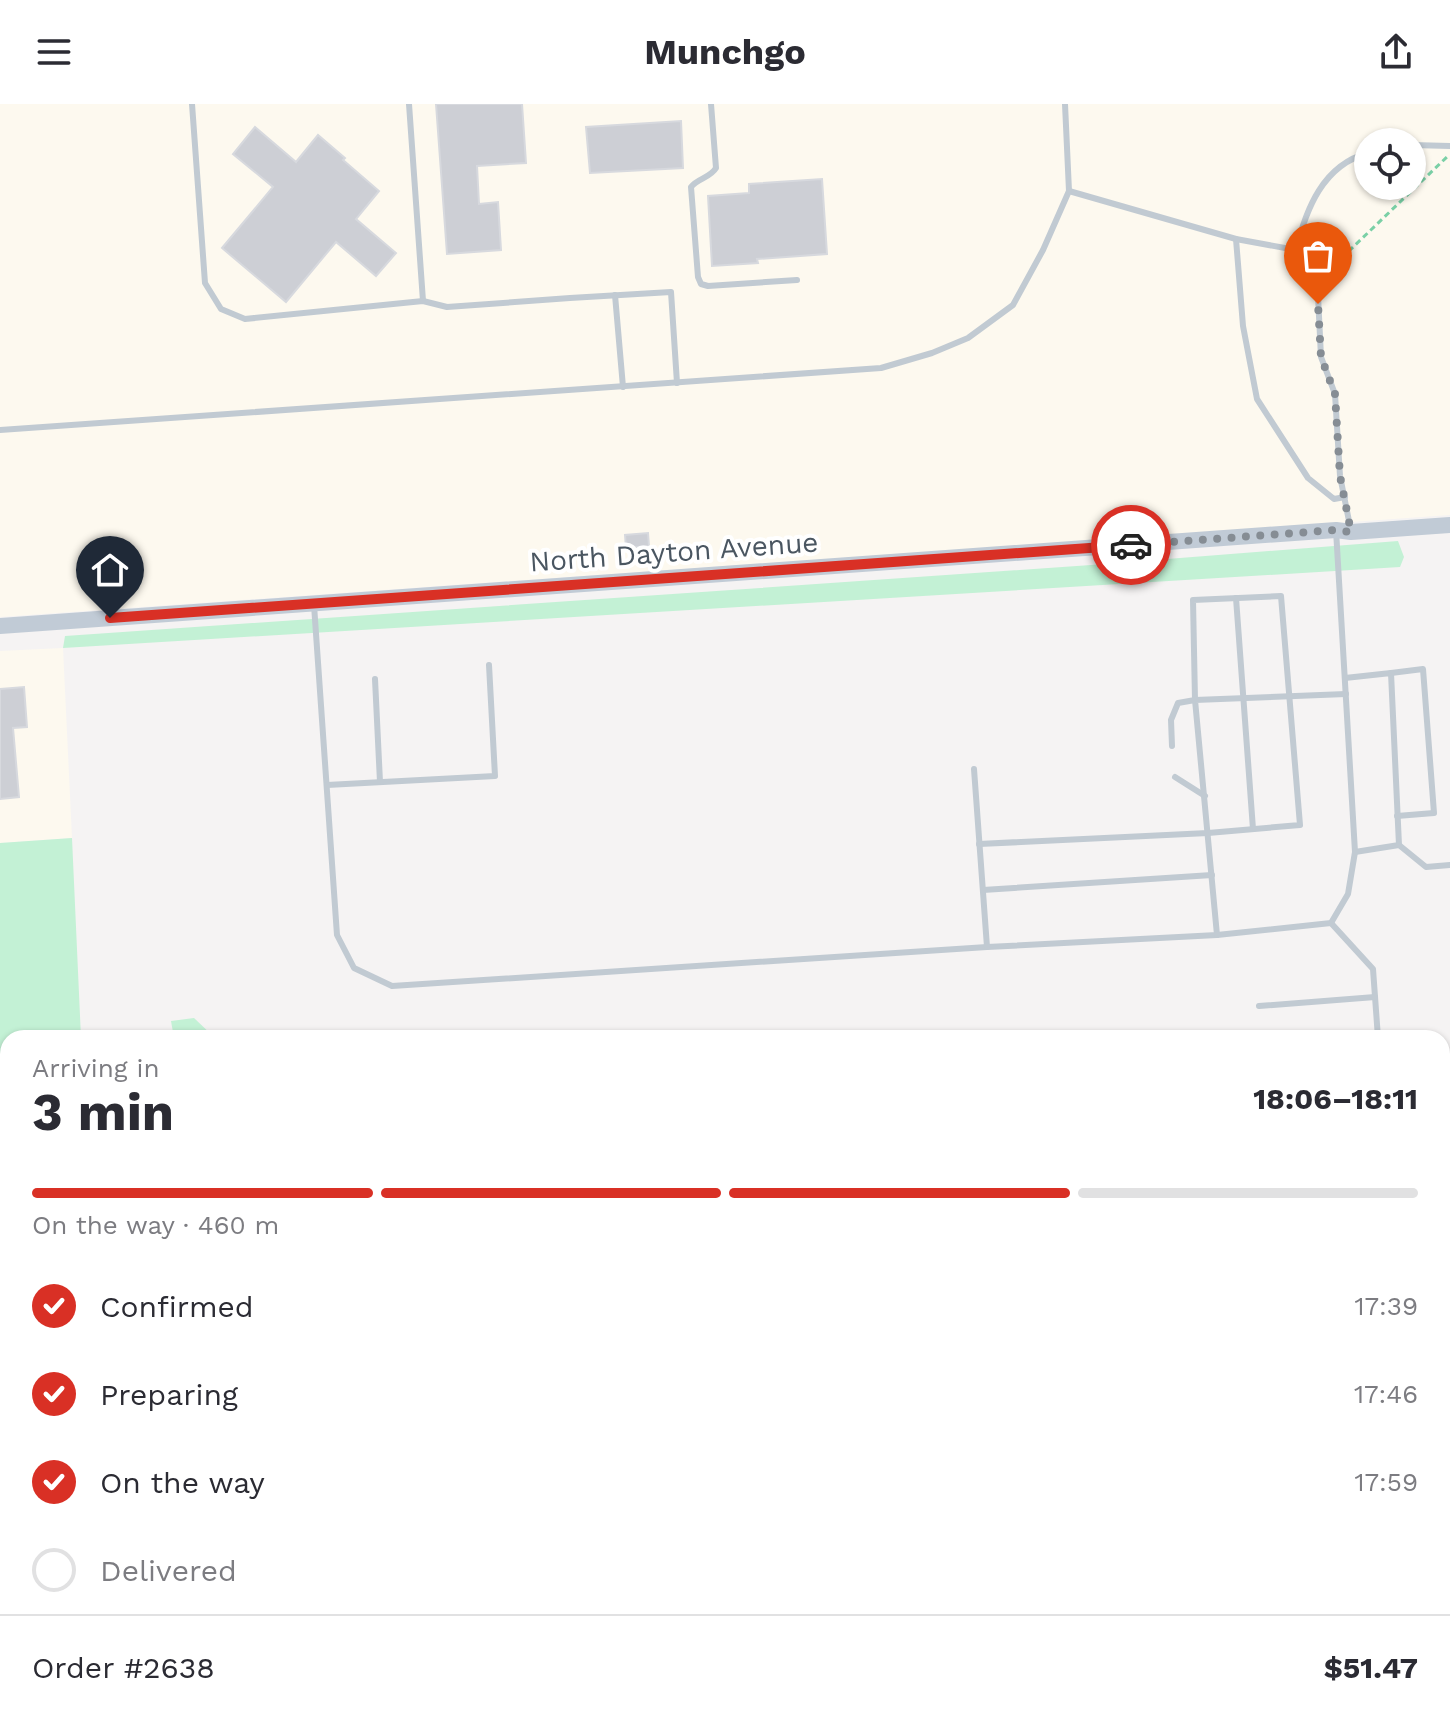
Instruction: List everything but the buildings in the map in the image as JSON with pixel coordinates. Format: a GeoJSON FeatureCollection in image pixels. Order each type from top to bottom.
{"type":"FeatureCollection","features":[{"type":"Feature","properties":{"kind":"main road","name":"North Dayton Avenue"},"geometry":{"type":"LineString","coordinates":[[0,626],[1450,525]]}},
{"type":"Feature","properties":{"kind":"lane"},"geometry":{"type":"LineString","coordinates":[[192,104],[205,283],[221,309],[245,319],[423,301],[447,307],[671,292],[677,383]]}},
{"type":"Feature","properties":{"kind":"lane"},"geometry":{"type":"LineString","coordinates":[[409,104],[423,301]]}},
{"type":"Feature","properties":{"kind":"lane"},"geometry":{"type":"LineString","coordinates":[[711,104],[716,168],[713,174],[696,181],[691,187],[701,284],[797,280]]}},
{"type":"Feature","properties":{"kind":"lane"},"geometry":{"type":"LineString","coordinates":[[0,430],[881,368],[932,353],[968,338],[1013,305],[1043,250],[1069,191],[1065,104]]}},
{"type":"Feature","properties":{"kind":"lane"},"geometry":{"type":"LineString","coordinates":[[1426,145],[1450,146]]}},
{"type":"Feature","properties":{"kind":"lane"},"geometry":{"type":"LineString","coordinates":[[1296,250],[1312,199],[1331,173],[1354,158]]}},
{"type":"Feature","properties":{"kind":"lane"},"geometry":{"type":"LineString","coordinates":[[1069,191],[1236,239],[1296,250],[1317,275],[1321,357],[1335,394],[1340,476],[1345,497],[1345,678],[1355,852],[1348,894],[1331,923]]}},
{"type":"Feature","properties":{"kind":"lane"},"geometry":{"type":"LineString","coordinates":[[1236,239],[1243,326],[1257,399],[1308,478],[1334,499],[1345,497]]}},
{"type":"Feature","properties":{"kind":"lane"},"geometry":{"type":"LineString","coordinates":[[615,295],[623,387]]}},
{"type":"Feature","properties":{"kind":"lane"},"geometry":{"type":"LineString","coordinates":[[979,844],[1208,833],[1300,825],[1281,596],[1193,600],[1195,700],[1205,796],[1208,833],[1217,935]]}},
{"type":"Feature","properties":{"kind":"lane"},"geometry":{"type":"LineString","coordinates":[[1236,598],[1253,829]]}},
{"type":"Feature","properties":{"kind":"lane"},"geometry":{"type":"LineString","coordinates":[[314,604],[337,935],[354,968],[392,986],[1217,935],[1331,923]]}},
{"type":"Feature","properties":{"kind":"lane"},"geometry":{"type":"LineString","coordinates":[[327,785],[495,776],[489,665]]}},
{"type":"Feature","properties":{"kind":"lane"},"geometry":{"type":"LineString","coordinates":[[1345,678],[1423,669],[1434,813],[1397,816]]}},
{"type":"Feature","properties":{"kind":"lane"},"geometry":{"type":"LineString","coordinates":[[1391,673],[1399,845],[1426,867],[1450,865]]}},
{"type":"Feature","properties":{"kind":"lane"},"geometry":{"type":"LineString","coordinates":[[375,679],[380,782]]}},
{"type":"Feature","properties":{"kind":"lane"},"geometry":{"type":"LineString","coordinates":[[1172,746],[1171,720],[1178,703],[1346,694]]}},
{"type":"Feature","properties":{"kind":"lane"},"geometry":{"type":"LineString","coordinates":[[974,769],[987,947]]}},
{"type":"Feature","properties":{"kind":"lane"},"geometry":{"type":"LineString","coordinates":[[1175,777],[1205,796]]}},
{"type":"Feature","properties":{"kind":"lane"},"geometry":{"type":"LineString","coordinates":[[1355,852],[1399,845]]}},
{"type":"Feature","properties":{"kind":"lane"},"geometry":{"type":"LineString","coordinates":[[983,890],[1212,875]]}},
{"type":"Feature","properties":{"kind":"lane"},"geometry":{"type":"LineString","coordinates":[[1331,923],[1373,969],[1377,1030]]}},
{"type":"Feature","properties":{"kind":"lane"},"geometry":{"type":"LineString","coordinates":[[1259,1006],[1375,997]]}},
{"type":"Feature","properties":{"kind":"path"},"geometry":{"type":"LineString","coordinates":[[1317,277],[1325,274],[1450,154]]}},
{"type":"Feature","properties":{"kind":"shaded area"},"geometry":{"type":"Polygon","coordinates":[[[0,104],[1450,104],[1450,515],[0,617],[0,104]]]}},
{"type":"Feature","properties":{"kind":"shaded area"},"geometry":{"type":"Polygon","coordinates":[[[63,648],[72,838],[0,843],[0,651],[63,648]]]}},
{"type":"Feature","properties":{"kind":"green space"},"geometry":{"type":"Polygon","coordinates":[[[1398,541],[1404,557],[1400,567],[63,648],[65,636],[1398,541]]]}},
{"type":"Feature","properties":{"kind":"green space"},"geometry":{"type":"Polygon","coordinates":[[[72,838],[81,1030],[0,1030],[0,843],[72,838]]]}},
{"type":"Feature","properties":{"kind":"green space"},"geometry":{"type":"Polygon","coordinates":[[[194,1018],[207,1030],[173,1030],[171,1021],[194,1018]]]}},
{"type":"Feature","properties":{"kind":"way so far"},"geometry":{"type":"LineString","coordinates":[[1131,545],[1336,530],[1351,532],[1340,476],[1335,394],[1321,357],[1318,304]]}},
{"type":"Feature","properties":{"kind":"route"},"geometry":{"type":"LineString","coordinates":[[110,618],[1131,545]]}}]}
